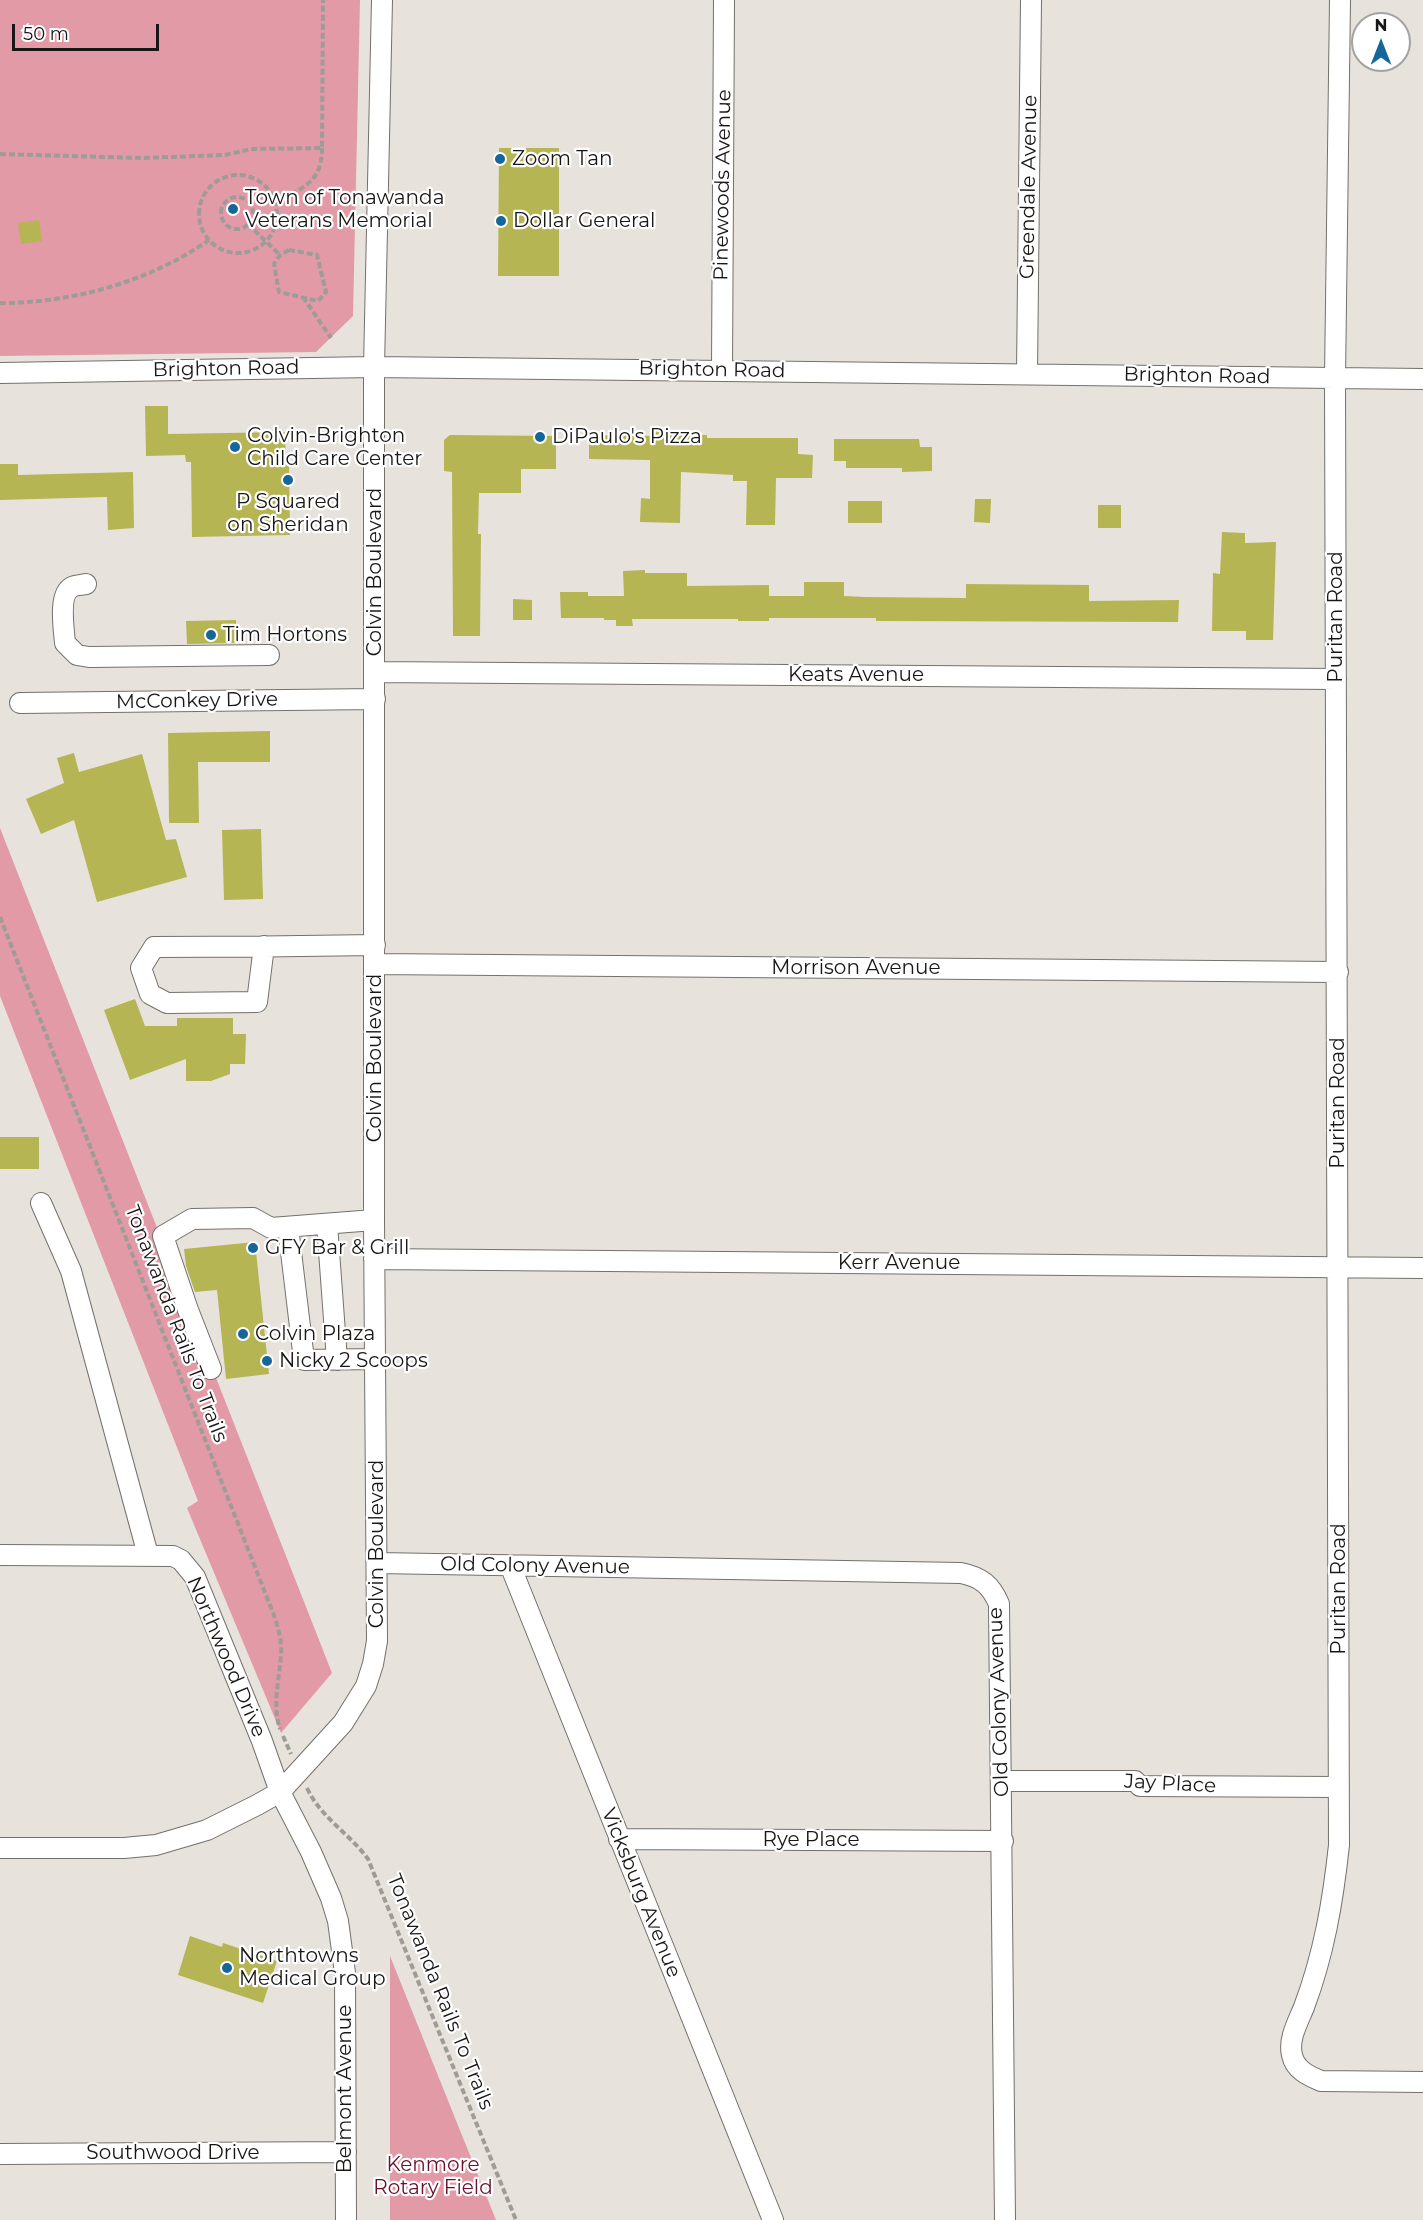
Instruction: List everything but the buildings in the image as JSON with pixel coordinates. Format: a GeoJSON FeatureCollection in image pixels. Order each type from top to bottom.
{"type":"FeatureCollection","features":[{"type":"Feature","properties":{"kind":"street","name":"Colvin Boulevard"},"geometry":{"type":"LineString","coordinates":[[0,1848],[124,1848],[156,1845],[207,1830],[280,1792],[343,1723],[366,1686],[373,1664],[377,1641],[374,1220],[374,367],[382,0]]}},
{"type":"Feature","properties":{"kind":"street","name":"Pinewoods Avenue"},"geometry":{"type":"LineString","coordinates":[[722,370],[724,0]]}},
{"type":"Feature","properties":{"kind":"street","name":"Greendale Avenue"},"geometry":{"type":"LineString","coordinates":[[1027,373],[1031,0]]}},
{"type":"Feature","properties":{"kind":"street","name":"Puritan Road"},"geometry":{"type":"LineString","coordinates":[[1340,0],[1335,378],[1339,1845],[1327,1935],[1312,1988],[1291,2042],[1292,2056],[1296,2065],[1306,2075],[1321,2081],[1423,2082]]}},
{"type":"Feature","properties":{"kind":"street","name":"Brighton Road"},"geometry":{"type":"LineString","coordinates":[[0,373],[374,367],[1423,379]]}},
{"type":"Feature","properties":{"kind":"street"},"geometry":{"type":"LineString","coordinates":[[86,584],[71,587],[66,593],[63,604],[65,643],[77,655],[90,657],[269,655]]}},
{"type":"Feature","properties":{"kind":"street","name":"Keats Avenue"},"geometry":{"type":"LineString","coordinates":[[375,672],[1336,679]]}},
{"type":"Feature","properties":{"kind":"street","name":"McConkey Drive"},"geometry":{"type":"LineString","coordinates":[[20,704],[375,699]]}},
{"type":"Feature","properties":{"kind":"street","name":"Morrison Avenue"},"geometry":{"type":"LineString","coordinates":[[264,946],[257,1002],[167,1003],[150,994],[141,968],[154,947],[264,946],[375,955],[1338,972]]}},
{"type":"Feature","properties":{"kind":"street"},"geometry":{"type":"LineString","coordinates":[[41,1203],[71,1270],[148,1555]]}},
{"type":"Feature","properties":{"kind":"street"},"geometry":{"type":"LineString","coordinates":[[211,1369],[163,1236],[192,1219],[253,1218],[271,1228],[374,1220]]}},
{"type":"Feature","properties":{"kind":"street"},"geometry":{"type":"LineString","coordinates":[[327,1224],[337,1360]]}},
{"type":"Feature","properties":{"kind":"street"},"geometry":{"type":"LineString","coordinates":[[288,1227],[304,1360],[375,1359]]}},
{"type":"Feature","properties":{"kind":"street","name":"Kerr Avenue"},"geometry":{"type":"LineString","coordinates":[[375,1259],[1423,1268]]}},
{"type":"Feature","properties":{"kind":"street","name":"Northwood Drive"},"geometry":{"type":"LineString","coordinates":[[0,1555],[148,1555],[173,1556],[181,1560],[195,1577],[280,1792]]}},
{"type":"Feature","properties":{"kind":"street","name":"Old Colony Avenue"},"geometry":{"type":"LineString","coordinates":[[377,1563],[961,1573],[975,1575],[990,1587],[999,1604],[1005,2220]]}},
{"type":"Feature","properties":{"kind":"street","name":"Vicksburg Avenue"},"geometry":{"type":"LineString","coordinates":[[510,1565],[773,2220]]}},
{"type":"Feature","properties":{"kind":"street","name":"Jay Place"},"geometry":{"type":"LineString","coordinates":[[1002,1781],[1135,1781],[1140,1786],[1339,1787]]}},
{"type":"Feature","properties":{"kind":"street","name":"Belmont Avenue"},"geometry":{"type":"LineString","coordinates":[[280,1792],[311,1852],[338,1921],[345,1973],[346,2220]]}},
{"type":"Feature","properties":{"kind":"street","name":"Rye Place"},"geometry":{"type":"LineString","coordinates":[[620,1839],[1003,1841]]}},
{"type":"Feature","properties":{"kind":"street","name":"Southwood Drive"},"geometry":{"type":"LineString","coordinates":[[0,2154],[346,2152]]}},
{"type":"Feature","properties":{"kind":"path"},"geometry":{"type":"LineString","coordinates":[[274,200],[298,192],[315,180],[322,160],[323,0]]}},
{"type":"Feature","properties":{"kind":"path"},"geometry":{"type":"LineString","coordinates":[[0,154],[142,158],[225,155],[251,148],[322,148]]}},
{"type":"Feature","properties":{"kind":"path"},"geometry":{"type":"LineString","coordinates":[[236,175],[246,176],[263,184],[274,200],[276,219],[274,229],[265,241],[254,249],[235,253],[225,251],[209,240],[200,223],[200,203],[217,180],[236,175]]}},
{"type":"Feature","properties":{"kind":"path"},"geometry":{"type":"LineString","coordinates":[[237,197],[247,200],[253,209],[249,224],[234,228],[225,223],[222,219],[222,208],[227,200],[237,197]]}},
{"type":"Feature","properties":{"kind":"path"},"geometry":{"type":"LineString","coordinates":[[249,224],[280,255]]}},
{"type":"Feature","properties":{"kind":"path"},"geometry":{"type":"LineString","coordinates":[[0,303],[54,299],[112,286],[171,262],[209,240]]}},
{"type":"Feature","properties":{"kind":"path"},"geometry":{"type":"LineString","coordinates":[[289,250],[317,255],[326,292],[318,301],[279,292],[274,264],[280,255],[289,250]]}},
{"type":"Feature","properties":{"kind":"path"},"geometry":{"type":"LineString","coordinates":[[303,297],[331,338]]}},
{"type":"Feature","properties":{"kind":"path","name":"Tonawanda Rails To Trails"},"geometry":{"type":"LineString","coordinates":[[0,917],[275,1618],[280,1636],[281,1655],[277,1683],[277,1712],[279,1726],[288,1748]]}},
{"type":"Feature","properties":{"kind":"path","name":"Tonawanda Rails To Trails"},"geometry":{"type":"LineString","coordinates":[[309,1792],[327,1819],[359,1846],[368,1859],[516,2220]]}},
{"type":"Feature","properties":{"kind":"green space"},"geometry":{"type":"Polygon","coordinates":[[[0,0],[360,0],[353,316],[316,352],[0,356],[0,0]]]}},
{"type":"Feature","properties":{"kind":"green space"},"geometry":{"type":"Polygon","coordinates":[[[0,828],[332,1673],[281,1733],[187,1508],[198,1501],[0,996],[0,828]]]}},
{"type":"Feature","properties":{"kind":"green space","name":"Kenmore Rotary Field"},"geometry":{"type":"Polygon","coordinates":[[[390,1956],[496,2220],[390,2220],[390,1956]]]}},
{"type":"Feature","properties":{"kind":"place","name":"Zoom Tan"},"geometry":{"type":"Point","coordinates":[500,159]}},
{"type":"Feature","properties":{"kind":"place","name":"Town of Tonawanda Veterans Memorial"},"geometry":{"type":"Point","coordinates":[233,209]}},
{"type":"Feature","properties":{"kind":"place","name":"Dollar General"},"geometry":{"type":"Point","coordinates":[501,221]}},
{"type":"Feature","properties":{"kind":"place","name":"DiPaulo's Pizza"},"geometry":{"type":"Point","coordinates":[540,437]}},
{"type":"Feature","properties":{"kind":"place","name":"Colvin-Brighton Child Care Center"},"geometry":{"type":"Point","coordinates":[235,447]}},
{"type":"Feature","properties":{"kind":"place","name":"P Squared on Sheridan"},"geometry":{"type":"Point","coordinates":[288,480]}},
{"type":"Feature","properties":{"kind":"place","name":"Tim Hortons"},"geometry":{"type":"Point","coordinates":[211,635]}},
{"type":"Feature","properties":{"kind":"place","name":"GFY Bar & Grill"},"geometry":{"type":"Point","coordinates":[253,1248]}},
{"type":"Feature","properties":{"kind":"place","name":"Colvin Plaza"},"geometry":{"type":"Point","coordinates":[243,1334]}},
{"type":"Feature","properties":{"kind":"place","name":"Nicky 2 Scoops"},"geometry":{"type":"Point","coordinates":[267,1361]}},
{"type":"Feature","properties":{"kind":"place","name":"Northtowns Medical Group"},"geometry":{"type":"Point","coordinates":[227,1968]}}]}
